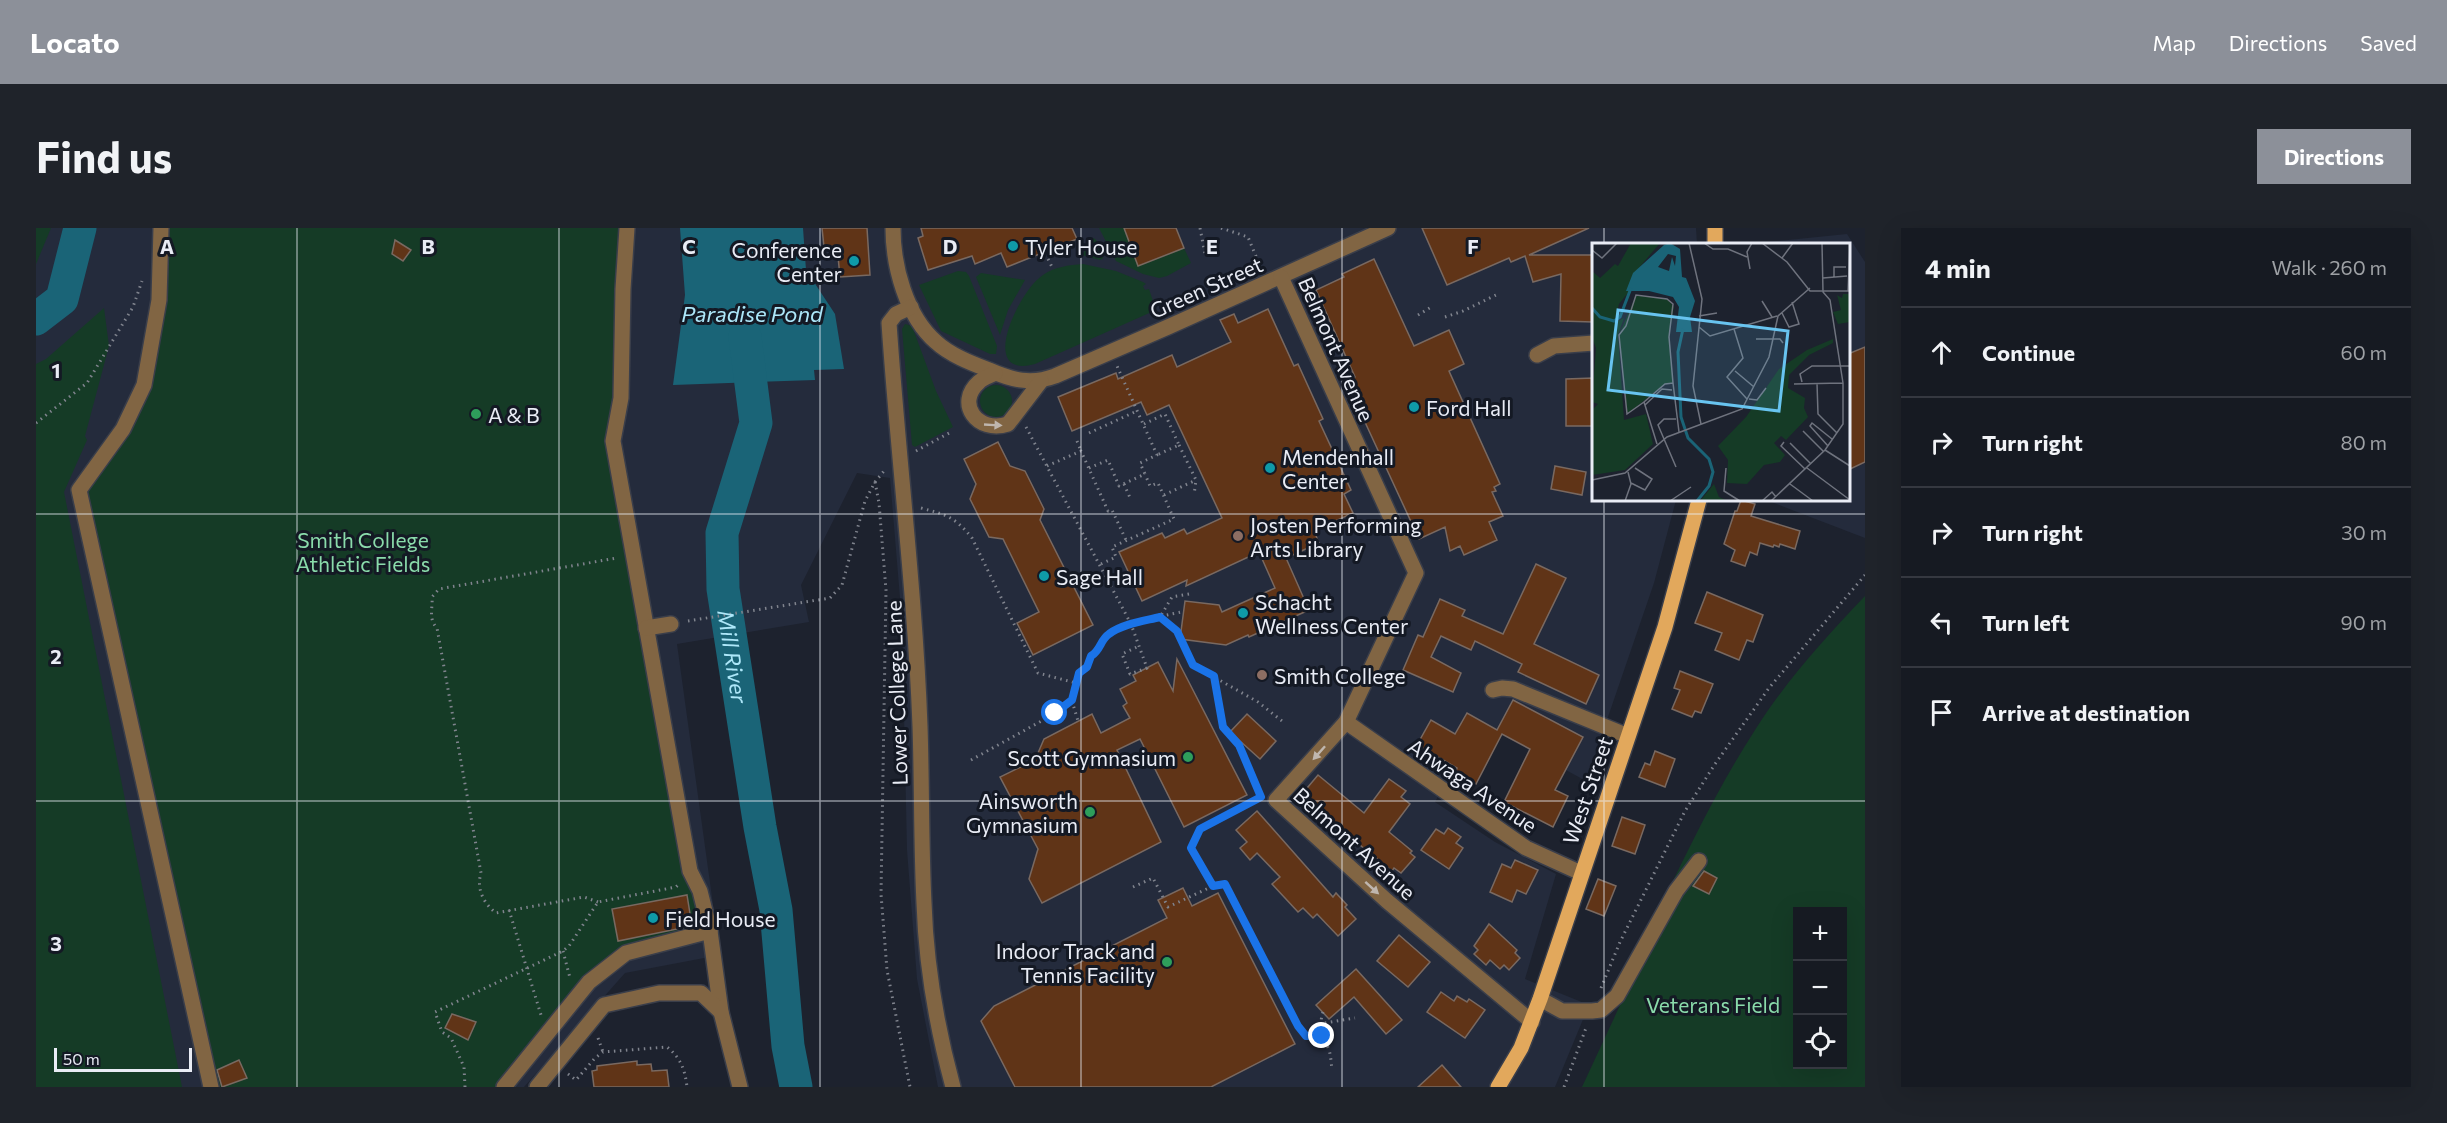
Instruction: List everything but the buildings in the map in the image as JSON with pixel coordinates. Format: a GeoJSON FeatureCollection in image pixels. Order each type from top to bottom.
{"type":"FeatureCollection","features":[{"type":"Feature","properties":{"kind":"main road","name":"West Street"},"geometry":{"type":"LineString","coordinates":[[1498,1087],[1521,1048],[1540,999],[1665,627],[1699,501]]}},
{"type":"Feature","properties":{"kind":"street"},"geometry":{"type":"LineString","coordinates":[[161,228],[159,300],[144,385],[123,429],[79,490],[211,1087]]}},
{"type":"Feature","properties":{"kind":"street"},"geometry":{"type":"LineString","coordinates":[[627,228],[623,289],[621,398],[613,441],[690,871],[700,891],[710,931],[721,1012],[740,1087]]}},
{"type":"Feature","properties":{"kind":"street","name":"Green Street"},"geometry":{"type":"LineString","coordinates":[[893,228],[895,258],[911,307],[925,331],[937,343],[955,355],[995,373],[1024,382],[1041,381],[1168,327],[1388,228]]}},
{"type":"Feature","properties":{"kind":"street","name":"Belmont Avenue"},"geometry":{"type":"LineString","coordinates":[[1281,277],[1416,573],[1346,722],[1275,800],[1387,901],[1532,1022]]}},
{"type":"Feature","properties":{"kind":"street","name":"Lower College Lane"},"geometry":{"type":"LineString","coordinates":[[911,307],[896,314],[889,322],[913,593],[920,726],[926,939],[936,1008],[953,1087]]}},
{"type":"Feature","properties":{"kind":"street"},"geometry":{"type":"LineString","coordinates":[[1537,355],[1554,346],[1592,343]]}},
{"type":"Feature","properties":{"kind":"street","name":"Green Street"},"geometry":{"type":"LineString","coordinates":[[995,373],[978,383],[970,397],[969,405],[975,419],[989,427],[1008,424],[1041,381]]}},
{"type":"Feature","properties":{"kind":"street"},"geometry":{"type":"LineString","coordinates":[[645,628],[671,624]]}},
{"type":"Feature","properties":{"kind":"street"},"geometry":{"type":"LineString","coordinates":[[1492,690],[1502,688],[1520,692],[1628,736]]}},
{"type":"Feature","properties":{"kind":"street","name":"Ahwaga Avenue"},"geometry":{"type":"LineString","coordinates":[[1346,722],[1526,848],[1581,873]]}},
{"type":"Feature","properties":{"kind":"street"},"geometry":{"type":"LineString","coordinates":[[1540,999],[1562,1011],[1601,1010],[1617,996],[1676,891],[1699,861]]}},
{"type":"Feature","properties":{"kind":"street"},"geometry":{"type":"LineString","coordinates":[[504,1087],[589,982],[626,953],[710,931]]}},
{"type":"Feature","properties":{"kind":"street"},"geometry":{"type":"LineString","coordinates":[[537,1087],[604,1005],[659,993],[701,993],[721,1012]]}},
{"type":"Feature","properties":{"kind":"path"},"geometry":{"type":"LineString","coordinates":[[1200,228],[1205,254]]}},
{"type":"Feature","properties":{"kind":"path"},"geometry":{"type":"LineString","coordinates":[[1221,228],[1248,237],[1260,266]]}},
{"type":"Feature","properties":{"kind":"path"},"geometry":{"type":"LineString","coordinates":[[1048,259],[1052,267]]}},
{"type":"Feature","properties":{"kind":"path"},"geometry":{"type":"LineString","coordinates":[[36,423],[87,383],[133,307],[144,273]]}},
{"type":"Feature","properties":{"kind":"path"},"geometry":{"type":"LineString","coordinates":[[1445,317],[1496,296]]}},
{"type":"Feature","properties":{"kind":"path"},"geometry":{"type":"LineString","coordinates":[[1418,315],[1433,306]]}},
{"type":"Feature","properties":{"kind":"path"},"geometry":{"type":"LineString","coordinates":[[1116,364],[1157,455]]}},
{"type":"Feature","properties":{"kind":"path"},"geometry":{"type":"LineString","coordinates":[[1089,433],[1137,411]]}},
{"type":"Feature","properties":{"kind":"path"},"geometry":{"type":"LineString","coordinates":[[1143,424],[1165,414],[1196,480],[1194,495]]}},
{"type":"Feature","properties":{"kind":"path"},"geometry":{"type":"LineString","coordinates":[[1024,423],[1131,624],[1139,646],[1147,668],[1130,674],[1122,654],[1139,646]]}},
{"type":"Feature","properties":{"kind":"path"},"geometry":{"type":"LineString","coordinates":[[917,450],[951,432]]}},
{"type":"Feature","properties":{"kind":"path"},"geometry":{"type":"LineString","coordinates":[[1077,441],[1108,511],[1112,510],[1125,540]]}},
{"type":"Feature","properties":{"kind":"path"},"geometry":{"type":"LineString","coordinates":[[1101,564],[1116,558],[1112,547],[1174,519],[1158,483],[1150,486],[1140,463],[1179,445]]}},
{"type":"Feature","properties":{"kind":"path"},"geometry":{"type":"LineString","coordinates":[[1047,466],[1081,451]]}},
{"type":"Feature","properties":{"kind":"path"},"geometry":{"type":"LineString","coordinates":[[1089,468],[1108,460],[1119,486],[1145,474]]}},
{"type":"Feature","properties":{"kind":"path"},"geometry":{"type":"LineString","coordinates":[[671,624],[830,598],[842,585],[865,501],[887,468]]}},
{"type":"Feature","properties":{"kind":"path"},"geometry":{"type":"LineString","coordinates":[[1164,495],[1196,480]]}},
{"type":"Feature","properties":{"kind":"path"},"geometry":{"type":"LineString","coordinates":[[875,483],[879,503],[886,590],[881,894],[887,970],[910,1087]]}},
{"type":"Feature","properties":{"kind":"path"},"geometry":{"type":"LineString","coordinates":[[1124,484],[1131,500]]}},
{"type":"Feature","properties":{"kind":"path"},"geometry":{"type":"LineString","coordinates":[[917,507],[948,515],[959,523],[972,538],[1038,673],[1076,683]]}},
{"type":"Feature","properties":{"kind":"path"},"geometry":{"type":"LineString","coordinates":[[633,555],[440,589],[432,597],[433,624],[437,628],[480,873],[481,892],[485,906],[496,913],[584,897],[598,902],[676,887],[690,871]]}},
{"type":"Feature","properties":{"kind":"path"},"geometry":{"type":"LineString","coordinates":[[1599,994],[1620,942],[1685,812],[1715,764],[1769,688],[1865,575]]}},
{"type":"Feature","properties":{"kind":"path"},"geometry":{"type":"LineString","coordinates":[[1160,617],[1172,597],[1190,594]]}},
{"type":"Feature","properties":{"kind":"path"},"geometry":{"type":"LineString","coordinates":[[1078,721],[1072,700],[1079,673],[1087,667],[1091,656],[1098,651],[1108,634],[1131,624],[1181,612]]}},
{"type":"Feature","properties":{"kind":"path"},"geometry":{"type":"LineString","coordinates":[[1160,617],[1177,631],[1193,665],[1258,702],[1282,721]]}},
{"type":"Feature","properties":{"kind":"path"},"geometry":{"type":"LineString","coordinates":[[1214,676],[1223,727],[1239,745],[1261,797]]}},
{"type":"Feature","properties":{"kind":"path"},"geometry":{"type":"LineString","coordinates":[[971,760],[1045,719],[1072,700]]}},
{"type":"Feature","properties":{"kind":"path"},"geometry":{"type":"LineString","coordinates":[[1213,886],[1191,848],[1200,829],[1261,797],[1269,799]]}},
{"type":"Feature","properties":{"kind":"path"},"geometry":{"type":"LineString","coordinates":[[1133,887],[1154,878],[1168,907],[1213,886],[1225,884],[1298,1026],[1306,1036],[1322,1036]]}},
{"type":"Feature","properties":{"kind":"path"},"geometry":{"type":"LineString","coordinates":[[465,1087],[464,1067],[451,1038],[442,1032],[435,1012],[563,951],[569,946],[598,902]]}},
{"type":"Feature","properties":{"kind":"path"},"geometry":{"type":"LineString","coordinates":[[509,910],[548,1034]]}},
{"type":"Feature","properties":{"kind":"path"},"geometry":{"type":"LineString","coordinates":[[563,951],[576,999]]}},
{"type":"Feature","properties":{"kind":"path"},"geometry":{"type":"LineString","coordinates":[[1323,1012],[1319,1024],[1330,1052],[1332,1069]]}},
{"type":"Feature","properties":{"kind":"path"},"geometry":{"type":"LineString","coordinates":[[1319,1024],[1355,1018]]}},
{"type":"Feature","properties":{"kind":"path"},"geometry":{"type":"LineString","coordinates":[[1564,1087],[1588,1022]]}},
{"type":"Feature","properties":{"kind":"path"},"geometry":{"type":"LineString","coordinates":[[556,1065],[576,1080],[603,1052],[667,1047],[676,1054],[681,1063],[687,1087]]}},
{"type":"Feature","properties":{"kind":"shaded area","name":"Smith College"},"geometry":{"type":"Polygon","coordinates":[[[36,228],[1696,228],[1697,243],[1592,243],[1592,501],[1676,501],[1654,583],[1586,781],[1478,722],[1435,802],[1495,842],[1556,874],[1525,979],[1589,1005],[1555,1087],[938,1087],[917,979],[907,850],[902,622],[890,478],[857,473],[801,585],[809,622],[677,644],[720,955],[625,973],[524,1087],[36,1087],[36,228]]]}},
{"type":"Feature","properties":{"kind":"shaded area"},"geometry":{"type":"Polygon","coordinates":[[[1847,234],[1865,262],[1865,538],[1769,501],[1850,501],[1850,243],[1758,243],[1847,234]]]}},
{"type":"Feature","properties":{"kind":"green space"},"geometry":{"type":"Polygon","coordinates":[[[36,228],[51,228],[36,264],[36,228]]]}},
{"type":"Feature","properties":{"kind":"green space","name":"Smith College Athletic Fields"},"geometry":{"type":"Polygon","coordinates":[[[161,228],[627,228],[613,441],[646,628],[710,931],[625,953],[504,1087],[211,1087],[79,490],[144,385],[161,228]]]}},
{"type":"Feature","properties":{"kind":"green space"},"geometry":{"type":"Polygon","coordinates":[[[1099,228],[1124,228],[1138,266],[1184,248],[1191,263],[1159,278],[1143,274],[1116,261],[1099,228]]]}},
{"type":"Feature","properties":{"kind":"green space"},"geometry":{"type":"Polygon","coordinates":[[[1093,238],[1101,250],[1103,258],[1100,260],[1082,255],[1093,238]]]}},
{"type":"Feature","properties":{"kind":"green space"},"geometry":{"type":"Polygon","coordinates":[[[1083,264],[1116,271],[1143,282],[1146,284],[1143,286],[1145,290],[1149,289],[1156,310],[1035,364],[1017,365],[1008,359],[1005,347],[1008,331],[1023,297],[1033,284],[1052,270],[1083,264]]]}},
{"type":"Feature","properties":{"kind":"green space"},"geometry":{"type":"Polygon","coordinates":[[[958,271],[966,272],[969,276],[997,346],[996,354],[990,354],[941,331],[919,285],[958,271]]]}},
{"type":"Feature","properties":{"kind":"green space"},"geometry":{"type":"Polygon","coordinates":[[[981,273],[1025,280],[1008,310],[1000,335],[976,277],[981,273]]]}},
{"type":"Feature","properties":{"kind":"green space"},"geometry":{"type":"Polygon","coordinates":[[[104,308],[109,346],[85,436],[87,440],[64,492],[182,1087],[36,1087],[36,364],[46,359],[104,308]]]}},
{"type":"Feature","properties":{"kind":"green space"},"geometry":{"type":"Polygon","coordinates":[[[905,324],[912,326],[936,391],[953,427],[915,447],[912,445],[902,329],[905,324]]]}},
{"type":"Feature","properties":{"kind":"green space"},"geometry":{"type":"Polygon","coordinates":[[[996,385],[1007,390],[1012,401],[1007,412],[996,417],[985,412],[980,401],[985,390],[996,385]]]}},
{"type":"Feature","properties":{"kind":"green space","name":"Veterans Field"},"geometry":{"type":"Polygon","coordinates":[[[1865,596],[1865,1087],[1582,1087],[1668,902],[1664,899],[1707,813],[1755,730],[1807,660],[1865,596]]]}},
{"type":"Feature","properties":{"kind":"water","name":"Paradise Pond"},"geometry":{"type":"Polygon","coordinates":[[[680,228],[803,228],[806,270],[835,314],[844,369],[814,370],[815,380],[673,385],[685,295],[680,228]]]}},
{"type":"Feature","properties":{"kind":"waterway","name":"Mill River"},"geometry":{"type":"LineString","coordinates":[[36,319],[62,299],[80,228]]}},
{"type":"Feature","properties":{"kind":"waterway","name":"Mill River"},"geometry":{"type":"LineString","coordinates":[[745,337],[756,423],[722,533],[723,589],[760,827],[776,910],[788,1046],[796,1087]]}},
{"type":"Feature","properties":{"kind":"place","name":"Tyler House"},"geometry":{"type":"Point","coordinates":[1013,246]}},
{"type":"Feature","properties":{"kind":"place","name":"Conference Center"},"geometry":{"type":"Point","coordinates":[854,261]}},
{"type":"Feature","properties":{"kind":"place","name":"Ford Hall"},"geometry":{"type":"Point","coordinates":[1414,407]}},
{"type":"Feature","properties":{"kind":"place","name":"A & B"},"geometry":{"type":"Point","coordinates":[476,414]}},
{"type":"Feature","properties":{"kind":"place","name":"Mendenhall Center"},"geometry":{"type":"Point","coordinates":[1270,468]}},
{"type":"Feature","properties":{"kind":"place","name":"Josten Performing Arts Library"},"geometry":{"type":"Point","coordinates":[1238,536]}},
{"type":"Feature","properties":{"kind":"place","name":"Sage Hall"},"geometry":{"type":"Point","coordinates":[1044,576]}},
{"type":"Feature","properties":{"kind":"place","name":"Schacht Wellness Center"},"geometry":{"type":"Point","coordinates":[1243,613]}},
{"type":"Feature","properties":{"kind":"place","name":"Smith College"},"geometry":{"type":"Point","coordinates":[1262,675]}},
{"type":"Feature","properties":{"kind":"place","name":"Scott Gymnasium"},"geometry":{"type":"Point","coordinates":[1188,757]}},
{"type":"Feature","properties":{"kind":"place","name":"Ainsworth Gymnasium"},"geometry":{"type":"Point","coordinates":[1090,812]}},
{"type":"Feature","properties":{"kind":"place","name":"Field House"},"geometry":{"type":"Point","coordinates":[653,918]}},
{"type":"Feature","properties":{"kind":"place","name":"Indoor Track and Tennis Facility"},"geometry":{"type":"Point","coordinates":[1167,962]}},
{"type":"Feature","properties":{"kind":"route"},"geometry":{"type":"LineString","coordinates":[[1055,713],[1072,700],[1079,673],[1087,667],[1091,656],[1098,651],[1108,634],[1131,624],[1160,617],[1177,631],[1193,665],[1214,676],[1223,727],[1239,745],[1261,797],[1200,829],[1191,848],[1213,886],[1225,884],[1298,1026],[1306,1036],[1322,1036]]}}]}
